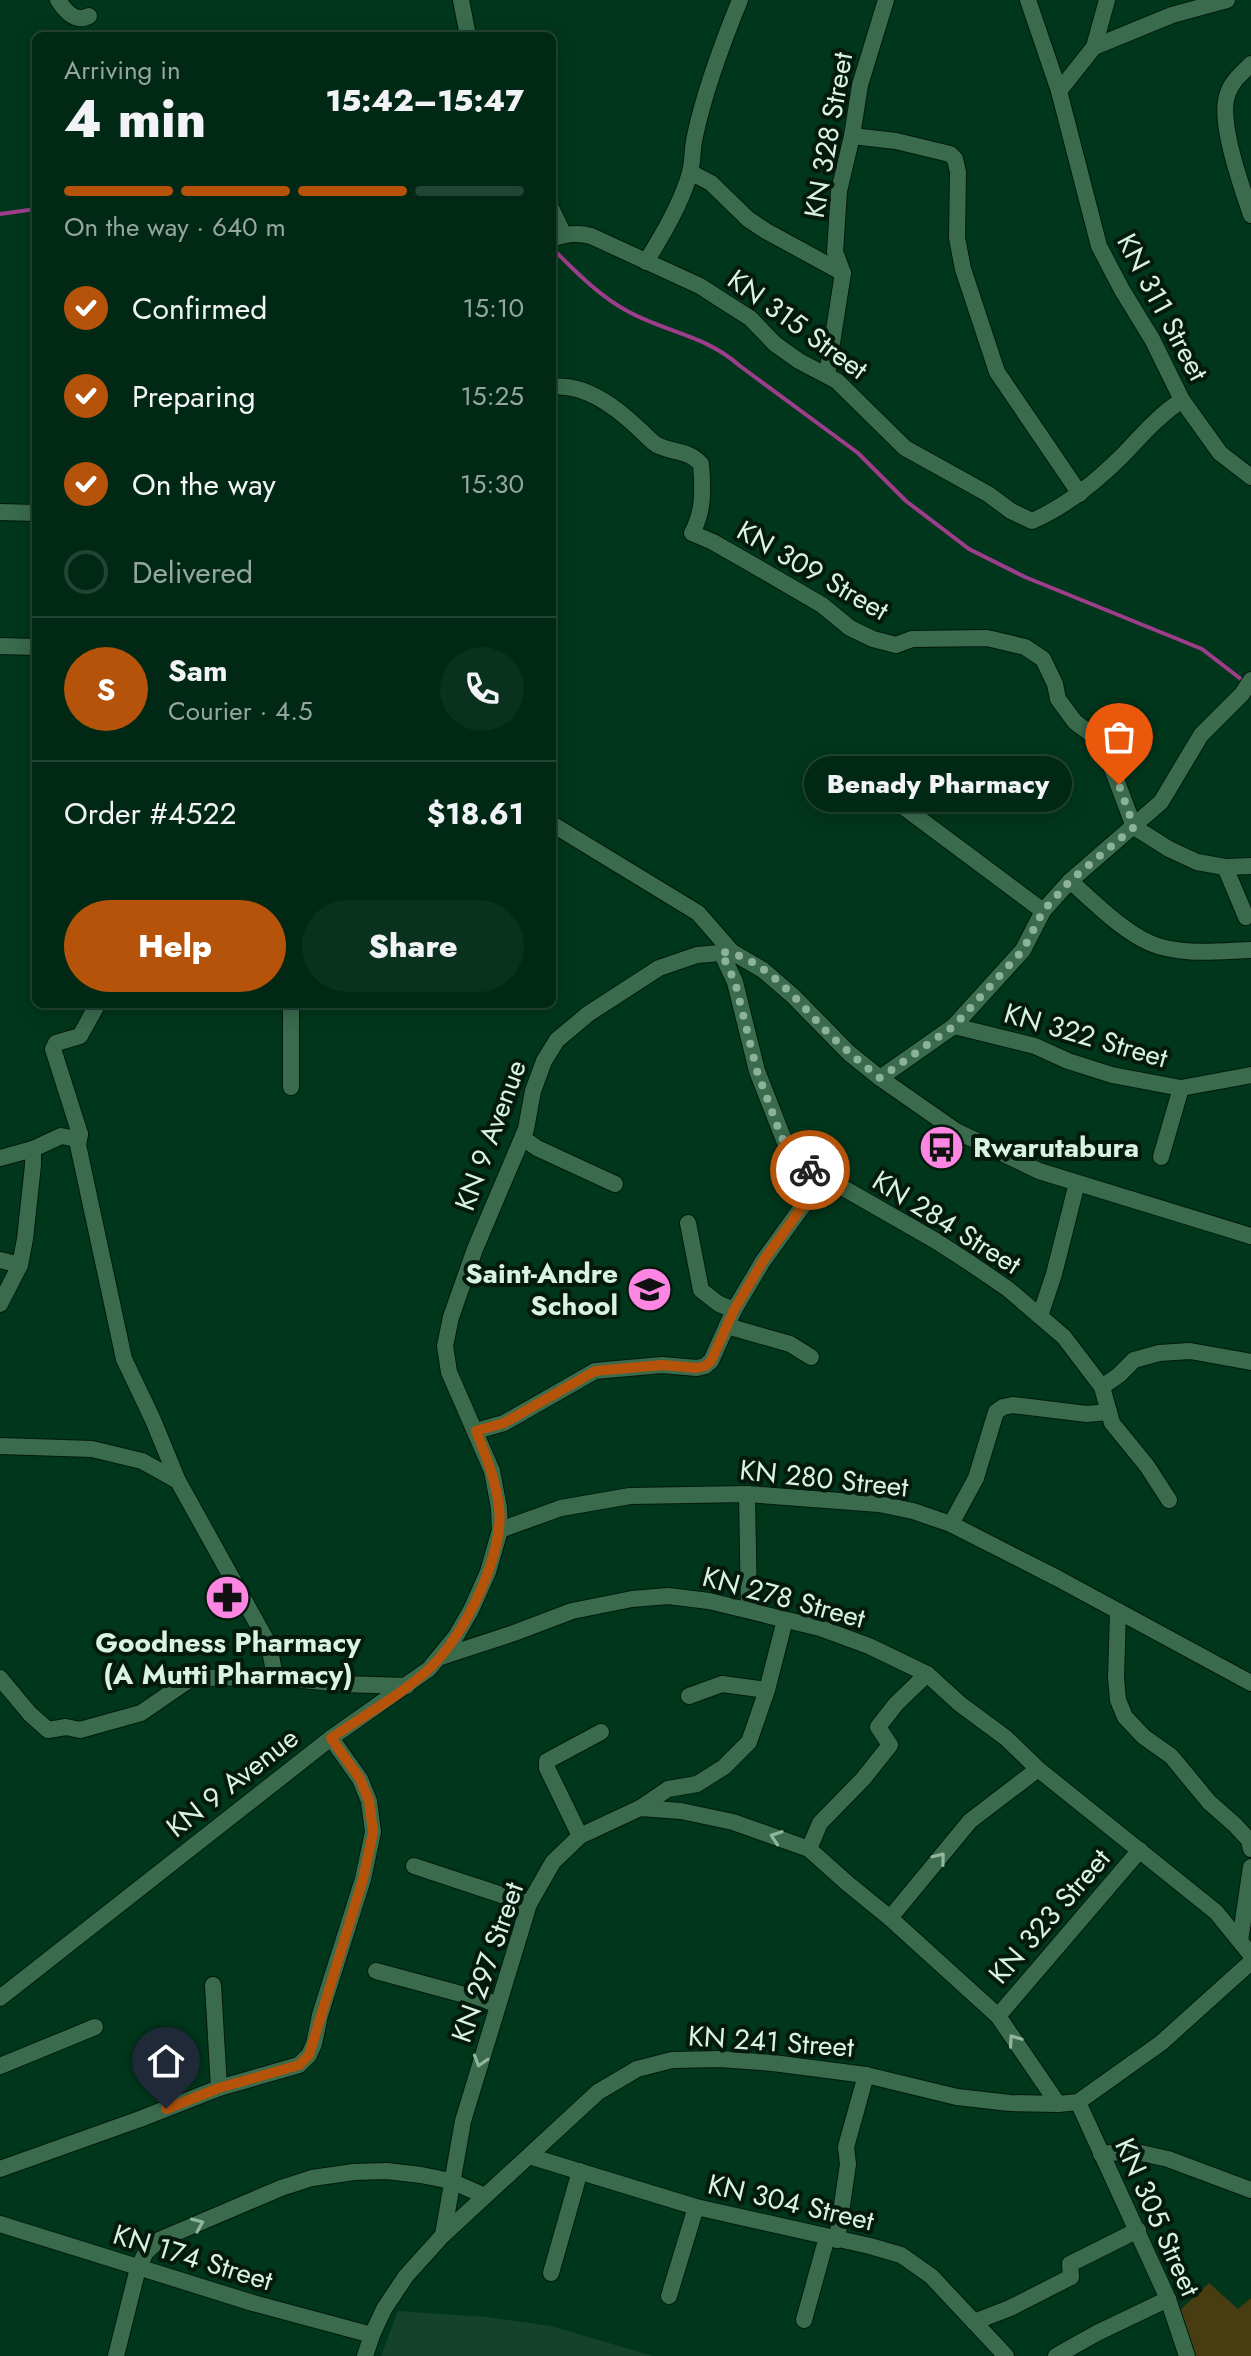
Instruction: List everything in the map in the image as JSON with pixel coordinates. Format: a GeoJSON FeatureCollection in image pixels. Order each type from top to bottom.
{"type":"FeatureCollection","features":[{"type":"Feature","properties":{"kind":"street"},"geometry":{"type":"LineString","coordinates":[[58,0],[73,16],[81,19],[89,16]]}},
{"type":"Feature","properties":{"kind":"street"},"geometry":{"type":"LineString","coordinates":[[461,0],[467,32]]}},
{"type":"Feature","properties":{"kind":"street"},"geometry":{"type":"LineString","coordinates":[[646,262],[670,222],[690,172],[694,138],[714,66],[740,0]]}},
{"type":"Feature","properties":{"kind":"street","name":"KN 328 Street"},"geometry":{"type":"LineString","coordinates":[[827,375],[843,273],[835,252],[839,191],[860,85],[886,0]]}},
{"type":"Feature","properties":{"kind":"street","name":"KN 311 Street"},"geometry":{"type":"LineString","coordinates":[[1028,0],[1059,91],[1099,246],[1152,339],[1182,400],[1220,453],[1251,477]]}},
{"type":"Feature","properties":{"kind":"street"},"geometry":{"type":"LineString","coordinates":[[1059,91],[1094,47],[1107,0]]}},
{"type":"Feature","properties":{"kind":"street"},"geometry":{"type":"LineString","coordinates":[[1094,47],[1172,15],[1227,0]]}},
{"type":"Feature","properties":{"kind":"street"},"geometry":{"type":"LineString","coordinates":[[1251,64],[1235,80],[1227,95],[1224,111],[1234,163],[1251,215]]}},
{"type":"Feature","properties":{"kind":"street"},"geometry":{"type":"LineString","coordinates":[[852,136],[896,141],[950,154],[955,159],[958,172],[957,238],[963,269],[997,372],[1080,494]]}},
{"type":"Feature","properties":{"kind":"street"},"geometry":{"type":"LineString","coordinates":[[690,172],[711,183],[748,219],[766,231],[843,273]]}},
{"type":"Feature","properties":{"kind":"street","name":"KN 315 Street"},"geometry":{"type":"LineString","coordinates":[[558,237],[580,233],[591,236],[700,286],[750,318],[775,344],[799,361],[837,381],[905,448],[1032,521],[1080,494],[1112,466],[1153,421],[1182,400]]}},
{"type":"Feature","properties":{"kind":"street","name":"KN 309 Street"},"geometry":{"type":"LineString","coordinates":[[556,387],[581,389],[611,406],[655,444],[695,457],[701,464],[703,496],[700,519],[692,533],[822,605],[850,628],[896,645],[912,639],[987,638],[1025,647],[1043,659],[1055,684],[1058,699],[1075,722],[1102,742],[1134,827]]}},
{"type":"Feature","properties":{"kind":"street"},"geometry":{"type":"LineString","coordinates":[[0,512],[32,513]]}},
{"type":"Feature","properties":{"kind":"street"},"geometry":{"type":"LineString","coordinates":[[0,646],[32,647]]}},
{"type":"Feature","properties":{"kind":"street"},"geometry":{"type":"LineString","coordinates":[[880,1078],[954,1026],[1023,950],[1043,911],[1070,881],[1161,802],[1201,735],[1242,694],[1251,680]]}},
{"type":"Feature","properties":{"kind":"street"},"geometry":{"type":"LineString","coordinates":[[885,793],[1043,911]]}},
{"type":"Feature","properties":{"kind":"street"},"geometry":{"type":"LineString","coordinates":[[556,826],[698,913],[727,952],[763,970],[849,1053],[956,1131],[1039,1171],[1251,1236]]}},
{"type":"Feature","properties":{"kind":"street"},"geometry":{"type":"LineString","coordinates":[[1134,827],[1197,862],[1225,867],[1251,866]]}},
{"type":"Feature","properties":{"kind":"street"},"geometry":{"type":"LineString","coordinates":[[1225,867],[1246,917]]}},
{"type":"Feature","properties":{"kind":"street"},"geometry":{"type":"LineString","coordinates":[[1070,881],[1150,943],[1171,949],[1208,952],[1251,950]]}},
{"type":"Feature","properties":{"kind":"street","name":"KN 9 Avenue"},"geometry":{"type":"LineString","coordinates":[[0,1998],[331,1738],[407,1686],[441,1657],[471,1610],[488,1572],[500,1530],[492,1471],[449,1372],[445,1346],[451,1317],[475,1249],[523,1138],[533,1091],[544,1061],[557,1040],[588,1014],[659,968],[697,955],[727,952]]}},
{"type":"Feature","properties":{"kind":"street","name":"KN 284 Street"},"geometry":{"type":"LineString","coordinates":[[727,952],[757,1071],[791,1158],[936,1241],[1008,1289],[1064,1337],[1102,1387]]}},
{"type":"Feature","properties":{"kind":"street"},"geometry":{"type":"LineString","coordinates":[[95,1008],[80,1036],[56,1043],[53,1049],[80,1134],[78,1145],[124,1359],[178,1481],[269,1645],[275,1677]]}},
{"type":"Feature","properties":{"kind":"street"},"geometry":{"type":"LineString","coordinates":[[291,1008],[291,1087]]}},
{"type":"Feature","properties":{"kind":"street","name":"KN 322 Street"},"geometry":{"type":"LineString","coordinates":[[954,1026],[1035,1046],[1068,1061],[1112,1075],[1181,1088],[1251,1075]]}},
{"type":"Feature","properties":{"kind":"street"},"geometry":{"type":"LineString","coordinates":[[1161,1157],[1181,1088]]}},
{"type":"Feature","properties":{"kind":"street"},"geometry":{"type":"LineString","coordinates":[[0,1158],[33,1149],[61,1136],[72,1138],[80,1134]]}},
{"type":"Feature","properties":{"kind":"street"},"geometry":{"type":"LineString","coordinates":[[523,1138],[537,1148],[615,1184]]}},
{"type":"Feature","properties":{"kind":"street"},"geometry":{"type":"LineString","coordinates":[[0,1304],[20,1265],[33,1149]]}},
{"type":"Feature","properties":{"kind":"street"},"geometry":{"type":"LineString","coordinates":[[476,1431],[504,1423],[595,1371],[662,1365],[705,1366],[711,1361],[763,1261],[823,1178]]}},
{"type":"Feature","properties":{"kind":"street"},"geometry":{"type":"LineString","coordinates":[[1040,1316],[1077,1183]]}},
{"type":"Feature","properties":{"kind":"street"},"geometry":{"type":"LineString","coordinates":[[688,1223],[701,1290],[731,1318],[790,1344],[811,1357]]}},
{"type":"Feature","properties":{"kind":"street"},"geometry":{"type":"LineString","coordinates":[[0,1260],[20,1265]]}},
{"type":"Feature","properties":{"kind":"street"},"geometry":{"type":"LineString","coordinates":[[1169,1500],[1147,1466],[1112,1423],[1102,1387],[1134,1360],[1159,1353],[1190,1351],[1251,1362]]}},
{"type":"Feature","properties":{"kind":"street"},"geometry":{"type":"LineString","coordinates":[[951,1524],[976,1478],[996,1412],[1003,1407],[1013,1405],[1087,1414],[1109,1412]]}},
{"type":"Feature","properties":{"kind":"street"},"geometry":{"type":"LineString","coordinates":[[0,1446],[92,1449],[142,1461],[178,1481]]}},
{"type":"Feature","properties":{"kind":"street"},"geometry":{"type":"LineString","coordinates":[[747,1494],[749,1610]]}},
{"type":"Feature","properties":{"kind":"street","name":"KN 280 Street"},"geometry":{"type":"LineString","coordinates":[[500,1530],[561,1508],[630,1496],[747,1494],[879,1504],[951,1524],[1248,1675]]}},
{"type":"Feature","properties":{"kind":"street","name":"KN 278 Street"},"geometry":{"type":"LineString","coordinates":[[441,1657],[572,1611],[632,1599],[668,1596],[749,1610],[820,1628],[869,1646],[927,1674],[960,1704],[1006,1738],[1038,1769],[1216,1912],[1251,1955]]}},
{"type":"Feature","properties":{"kind":"street"},"geometry":{"type":"LineString","coordinates":[[1118,1611],[1116,1678],[1118,1700],[1125,1717],[1144,1737],[1171,1756],[1209,1802],[1249,1840],[1251,1849]]}},
{"type":"Feature","properties":{"kind":"street"},"geometry":{"type":"LineString","coordinates":[[640,1808],[668,1789],[697,1784],[724,1767],[749,1742],[767,1690],[785,1620]]}},
{"type":"Feature","properties":{"kind":"street"},"geometry":{"type":"LineString","coordinates":[[809,1849],[820,1823],[863,1779],[890,1745],[878,1727],[927,1674]]}},
{"type":"Feature","properties":{"kind":"street"},"geometry":{"type":"LineString","coordinates":[[0,1678],[48,1730],[66,1727],[80,1730],[141,1713],[192,1678],[275,1677],[341,1684],[407,1686]]}},
{"type":"Feature","properties":{"kind":"street"},"geometry":{"type":"LineString","coordinates":[[689,1696],[722,1684],[767,1690]]}},
{"type":"Feature","properties":{"kind":"street"},"geometry":{"type":"LineString","coordinates":[[580,1836],[547,1768],[547,1761],[601,1732]]}},
{"type":"Feature","properties":{"kind":"street"},"geometry":{"type":"LineString","coordinates":[[0,2169],[219,2088],[299,2065],[309,2055],[363,1879],[373,1832],[369,1801],[360,1779],[331,1738]]}},
{"type":"Feature","properties":{"kind":"street"},"geometry":{"type":"LineString","coordinates":[[890,1918],[970,1821],[1038,1769]]}},
{"type":"Feature","properties":{"kind":"street","name":"KN 297 Street"},"geometry":{"type":"LineString","coordinates":[[443,2235],[463,2121],[529,1904],[553,1862],[580,1836],[640,1808],[681,1811],[733,1822],[809,1849],[998,2016],[1058,2104]]}},
{"type":"Feature","properties":{"kind":"street","name":"KN 323 Street"},"geometry":{"type":"LineString","coordinates":[[998,2016],[1140,1850]]}},
{"type":"Feature","properties":{"kind":"street"},"geometry":{"type":"LineString","coordinates":[[414,1866],[529,1904]]}},
{"type":"Feature","properties":{"kind":"street"},"geometry":{"type":"LineString","coordinates":[[1240,1941],[1251,1867]]}},
{"type":"Feature","properties":{"kind":"street","name":"KN 241 Street"},"geometry":{"type":"LineString","coordinates":[[365,2356],[384,2309],[406,2276],[443,2235],[598,2092],[637,2069],[672,2060],[720,2059],[866,2075],[957,2097],[1010,2103],[1078,2102],[1161,2043],[1251,1962]]}},
{"type":"Feature","properties":{"kind":"street"},"geometry":{"type":"LineString","coordinates":[[376,1971],[498,2004]]}},
{"type":"Feature","properties":{"kind":"street"},"geometry":{"type":"LineString","coordinates":[[213,1985],[219,2088]]}},
{"type":"Feature","properties":{"kind":"street"},"geometry":{"type":"LineString","coordinates":[[0,2066],[95,2027]]}},
{"type":"Feature","properties":{"kind":"street"},"geometry":{"type":"LineString","coordinates":[[804,2320],[832,2239],[848,2164],[846,2147],[866,2075]]}},
{"type":"Feature","properties":{"kind":"street","name":"KN 305 Street"},"geometry":{"type":"LineString","coordinates":[[1078,2102],[1168,2299],[1187,2356]]}},
{"type":"Feature","properties":{"kind":"street"},"geometry":{"type":"LineString","coordinates":[[1101,2154],[1132,2151],[1168,2159],[1251,2190]]}},
{"type":"Feature","properties":{"kind":"street","name":"KN 304 Street"},"geometry":{"type":"LineString","coordinates":[[529,2156],[696,2207],[901,2255],[931,2276],[1006,2356]]}},
{"type":"Feature","properties":{"kind":"street"},"geometry":{"type":"LineString","coordinates":[[116,2356],[138,2268],[146,2252],[159,2240],[281,2188],[312,2178],[354,2172],[387,2171],[451,2181],[485,2196]]}},
{"type":"Feature","properties":{"kind":"street"},"geometry":{"type":"LineString","coordinates":[[551,2273],[580,2171]]}},
{"type":"Feature","properties":{"kind":"street"},"geometry":{"type":"LineString","coordinates":[[669,2296],[696,2207]]}},
{"type":"Feature","properties":{"kind":"street","name":"KN 174 Street"},"geometry":{"type":"LineString","coordinates":[[0,2224],[138,2268],[372,2335]]}},
{"type":"Feature","properties":{"kind":"street"},"geometry":{"type":"LineString","coordinates":[[974,2322],[1010,2308],[1071,2277],[1070,2264],[1138,2230]]}},
{"type":"Feature","properties":{"kind":"street"},"geometry":{"type":"LineString","coordinates":[[1056,2356],[1168,2299]]}},
{"type":"Feature","properties":{"kind":"shaded area"},"geometry":{"type":"Polygon","coordinates":[[[1209,2283],[1238,2309],[1251,2298],[1251,2356],[1195,2356],[1179,2311],[1209,2283]]]}},
{"type":"Feature","properties":{"kind":"shaded area"},"geometry":{"type":"Polygon","coordinates":[[[398,2311],[487,2317],[551,2326],[653,2356],[381,2356],[398,2311]]]}},
{"type":"Feature","properties":{"kind":"waterway"},"geometry":{"type":"LineString","coordinates":[[0,214],[32,210]]}},
{"type":"Feature","properties":{"kind":"waterway"},"geometry":{"type":"LineString","coordinates":[[556,252],[618,306],[727,356],[858,453],[906,501],[969,549],[1025,577],[1202,649],[1246,683]]}},
{"type":"Feature","properties":{"kind":"way so far"},"geometry":{"type":"LineString","coordinates":[[810,1170],[791,1158],[780,1133],[757,1071],[735,982],[721,952],[732,952],[763,970],[849,1053],[880,1078],[954,1026],[1023,950],[1043,911],[1070,881],[1134,827],[1119,785]]}},
{"type":"Feature","properties":{"kind":"place","name":"Benady Pharmacy"},"geometry":{"type":"Point","coordinates":[1119,785]}},
{"type":"Feature","properties":{"kind":"place","name":"Rwarutabura"},"geometry":{"type":"Point","coordinates":[942,1147]}},
{"type":"Feature","properties":{"kind":"place","name":"Saint-Andre School"},"geometry":{"type":"Point","coordinates":[649,1289]}},
{"type":"Feature","properties":{"kind":"place","name":"Goodness Pharmacy (A Mutti Pharmacy)"},"geometry":{"type":"Point","coordinates":[228,1598]}},
{"type":"Feature","properties":{"kind":"route"},"geometry":{"type":"LineString","coordinates":[[166,2109],[219,2088],[299,2065],[309,2055],[363,1879],[373,1832],[369,1801],[360,1779],[331,1738],[429,1669],[456,1636],[471,1610],[488,1572],[500,1530],[492,1471],[476,1431],[504,1423],[595,1371],[662,1365],[705,1366],[711,1361],[734,1310],[763,1261],[823,1178],[810,1170]]}}]}
